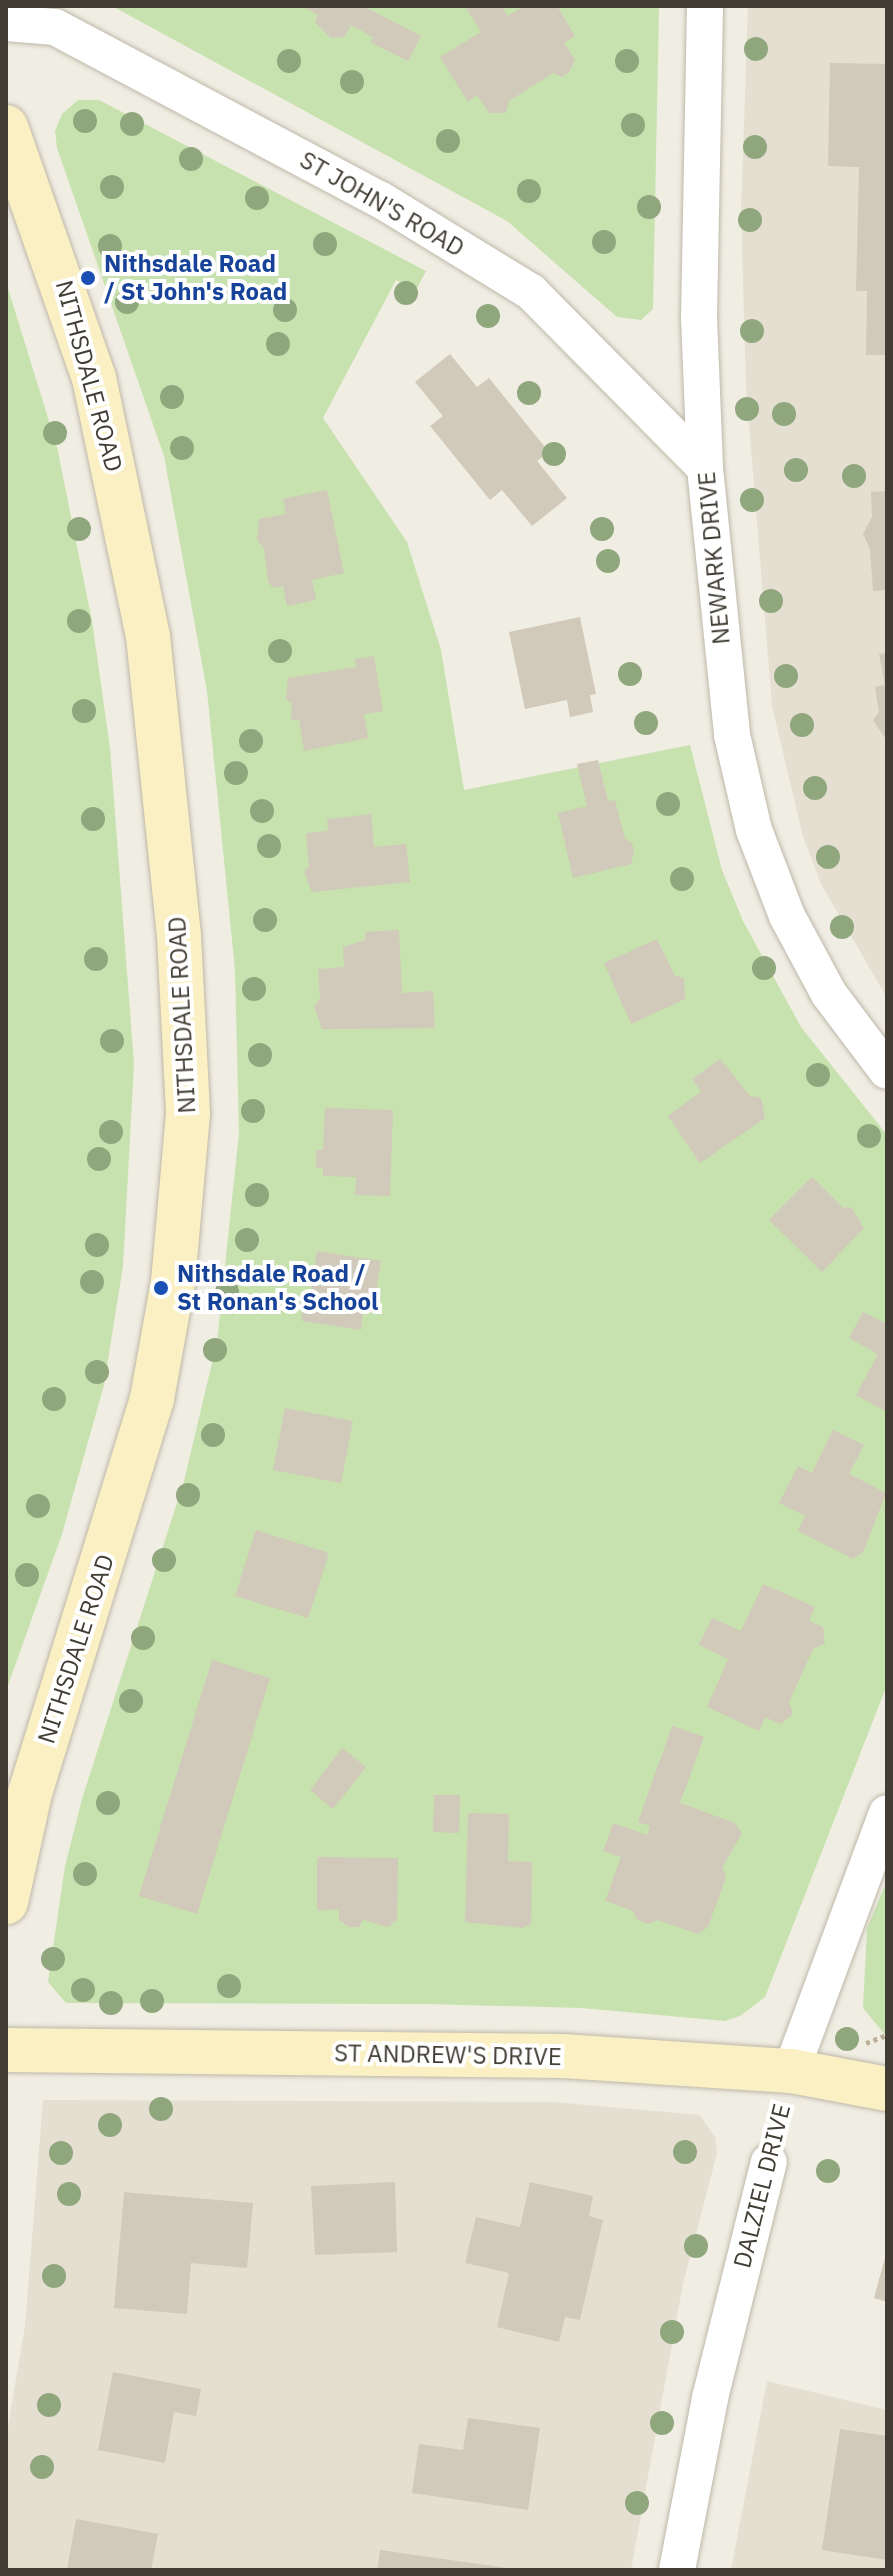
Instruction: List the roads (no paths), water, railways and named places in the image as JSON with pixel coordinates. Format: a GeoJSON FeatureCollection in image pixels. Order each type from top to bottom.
{"type":"FeatureCollection","features":[{"type":"Feature","properties":{"kind":"street","name":"NEWARK DRIVE"},"geometry":{"type":"LineString","coordinates":[[705,6],[698,293],[705,468],[732,735],[754,830],[787,916],[829,994],[887,1071]]}},
{"type":"Feature","properties":{"kind":"street","name":"ST JOHN'S ROAD"},"geometry":{"type":"LineString","coordinates":[[6,23],[55,27],[381,200],[531,292],[705,468]]}},
{"type":"Feature","properties":{"kind":"street","name":"NITHSDALE ROAD"},"geometry":{"type":"LineString","coordinates":[[6,127],[94,378],[148,636],[179,935],[188,1100],[173,1282],[152,1399],[30,1793],[6,1902]]}},
{"type":"Feature","properties":{"kind":"street","name":"DALZIEL DRIVE"},"geometry":{"type":"LineString","coordinates":[[791,2071],[887,1813]]}},
{"type":"Feature","properties":{"kind":"street","name":"ST ANDREW'S DRIVE"},"geometry":{"type":"LineString","coordinates":[[6,2050],[563,2056],[791,2071],[887,2089]]}},
{"type":"Feature","properties":{"kind":"street","name":"DALZIEL DRIVE"},"geometry":{"type":"LineString","coordinates":[[677,2570],[710,2398],[769,2162]]}},
{"type":"Feature","properties":{"kind":"place","name":"Nithsdale Road / St John's Road"},"geometry":{"type":"Point","coordinates":[88,278]}},
{"type":"Feature","properties":{"kind":"place","name":"Nithsdale Road / St Ronan's School"},"geometry":{"type":"Point","coordinates":[161,1288]}}]}
